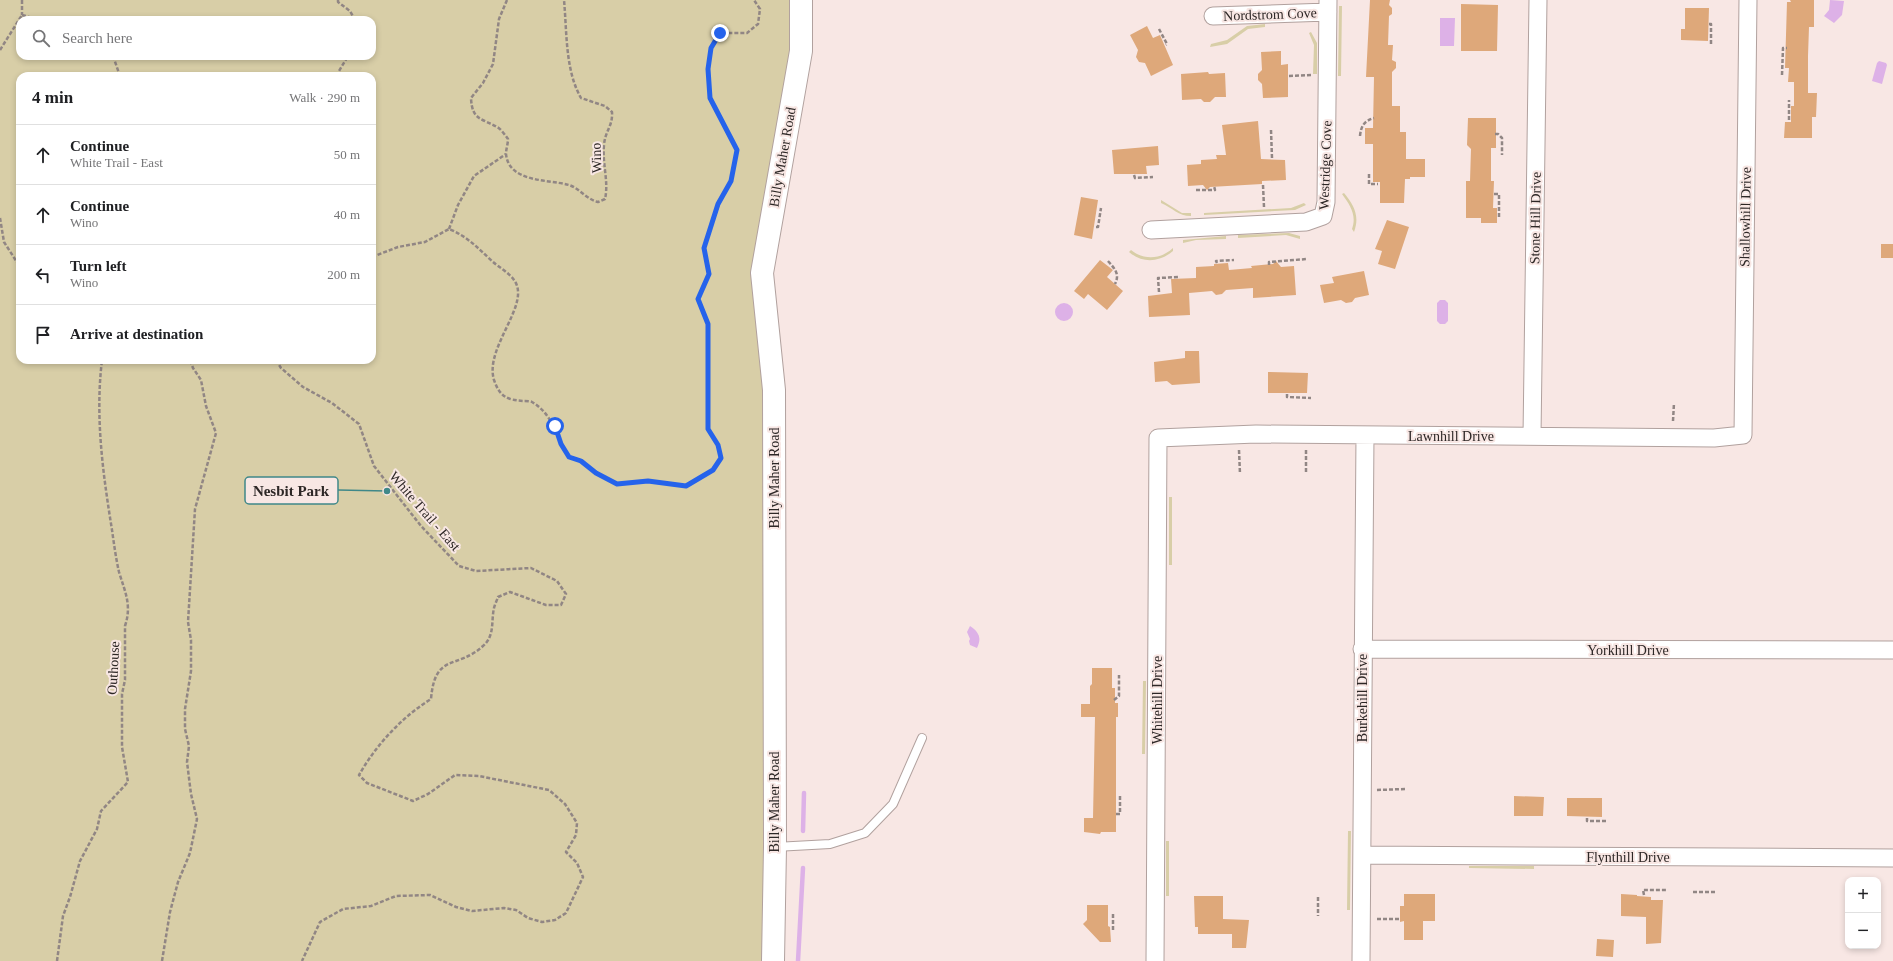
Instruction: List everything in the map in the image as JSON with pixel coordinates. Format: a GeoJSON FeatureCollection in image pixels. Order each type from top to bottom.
{"type":"FeatureCollection","features":[{"type":"Feature","properties":{"kind":"main road","name":"Billy Maher Road"},"geometry":{"type":"LineString","coordinates":[[773,961],[775,847],[774,390],[762,273],[801,51],[801,0]]}},
{"type":"Feature","properties":{"kind":"street","name":"Stone Hill Drive"},"geometry":{"type":"LineString","coordinates":[[1532,436],[1538,0]]}},
{"type":"Feature","properties":{"kind":"street","name":"Shallowhill Drive"},"geometry":{"type":"LineString","coordinates":[[1743,434],[1748,0]]}},
{"type":"Feature","properties":{"kind":"street","name":"Nordstrom Cove"},"geometry":{"type":"LineString","coordinates":[[1213,16],[1328,6]]}},
{"type":"Feature","properties":{"kind":"street","name":"Westridge Cove"},"geometry":{"type":"LineString","coordinates":[[1151,230],[1306,222],[1323,216],[1326,202],[1328,6]]}},
{"type":"Feature","properties":{"kind":"street","name":"Lawnhill Drive"},"geometry":{"type":"LineString","coordinates":[[1158,438],[1256,434],[1714,438],[1743,434]]}},
{"type":"Feature","properties":{"kind":"street","name":"Burkehill Drive"},"geometry":{"type":"LineString","coordinates":[[1361,961],[1362,650],[1365,435]]}},
{"type":"Feature","properties":{"kind":"street","name":"Whitehill Drive"},"geometry":{"type":"LineString","coordinates":[[1155,961],[1158,438]]}},
{"type":"Feature","properties":{"kind":"street","name":"Yorkhill Drive"},"geometry":{"type":"LineString","coordinates":[[1362,650],[1893,650]]}},
{"type":"Feature","properties":{"kind":"street","name":"Flynthill Drive"},"geometry":{"type":"LineString","coordinates":[[1362,855],[1893,858]]}},
{"type":"Feature","properties":{"kind":"lane"},"geometry":{"type":"LineString","coordinates":[[775,847],[830,844],[864,833],[893,804],[922,738]]}},
{"type":"Feature","properties":{"kind":"path"},"geometry":{"type":"LineString","coordinates":[[22,0],[22,15],[26,16]]}},
{"type":"Feature","properties":{"kind":"path"},"geometry":{"type":"LineString","coordinates":[[338,0],[338,2],[350,11],[353,16]]}},
{"type":"Feature","properties":{"kind":"path"},"geometry":{"type":"LineString","coordinates":[[376,255],[398,247],[425,242],[450,229],[458,205],[474,176],[506,154],[508,139],[498,127],[480,120],[472,110],[471,98],[483,83],[492,64],[499,19],[507,0]]}},
{"type":"Feature","properties":{"kind":"path","name":"Wino"},"geometry":{"type":"LineString","coordinates":[[506,154],[509,163],[519,174],[533,179],[571,185],[589,200],[598,202],[605,199],[608,186],[604,147],[606,132],[612,122],[612,112],[605,106],[581,98],[574,86],[570,68],[564,0]]}},
{"type":"Feature","properties":{"kind":"path"},"geometry":{"type":"LineString","coordinates":[[450,229],[461,234],[514,280],[519,293],[516,308],[503,331],[493,363],[494,379],[500,394],[512,400],[531,401],[548,416],[569,457],[581,461],[596,473],[617,484],[648,481],[686,486],[713,470],[721,458],[718,445],[708,429],[708,324],[698,299],[709,274],[704,248],[718,204],[731,181],[737,150],[710,98],[708,69],[711,48],[720,33],[747,34],[758,24],[760,9],[754,0]]}},
{"type":"Feature","properties":{"kind":"path"},"geometry":{"type":"LineString","coordinates":[[1709,24],[1711,24],[1711,46]]}},
{"type":"Feature","properties":{"kind":"path"},"geometry":{"type":"LineString","coordinates":[[0,50],[16,25]]}},
{"type":"Feature","properties":{"kind":"path"},"geometry":{"type":"LineString","coordinates":[[1159,29],[1167,44],[1166,45]]}},
{"type":"Feature","properties":{"kind":"path"},"geometry":{"type":"LineString","coordinates":[[1782,75],[1783,48],[1787,48]]}},
{"type":"Feature","properties":{"kind":"path"},"geometry":{"type":"LineString","coordinates":[[114,60],[119,72]]}},
{"type":"Feature","properties":{"kind":"path"},"geometry":{"type":"LineString","coordinates":[[338,72],[346,60]]}},
{"type":"Feature","properties":{"kind":"path"},"geometry":{"type":"LineString","coordinates":[[1289,76],[1312,75]]}},
{"type":"Feature","properties":{"kind":"path"},"geometry":{"type":"LineString","coordinates":[[1789,100],[1789,120]]}},
{"type":"Feature","properties":{"kind":"path"},"geometry":{"type":"LineString","coordinates":[[1360,136],[1365,122],[1374,118]]}},
{"type":"Feature","properties":{"kind":"path"},"geometry":{"type":"LineString","coordinates":[[1271,130],[1272,158]]}},
{"type":"Feature","properties":{"kind":"path"},"geometry":{"type":"LineString","coordinates":[[1495,134],[1498,134],[1502,138],[1502,155]]}},
{"type":"Feature","properties":{"kind":"path"},"geometry":{"type":"LineString","coordinates":[[1369,174],[1369,184],[1378,184]]}},
{"type":"Feature","properties":{"kind":"path"},"geometry":{"type":"LineString","coordinates":[[1134,175],[1135,178],[1153,177]]}},
{"type":"Feature","properties":{"kind":"path"},"geometry":{"type":"LineString","coordinates":[[1262,185],[1264,207]]}},
{"type":"Feature","properties":{"kind":"path"},"geometry":{"type":"LineString","coordinates":[[1196,190],[1215,190],[1214,186]]}},
{"type":"Feature","properties":{"kind":"path"},"geometry":{"type":"LineString","coordinates":[[1494,194],[1499,194],[1499,217]]}},
{"type":"Feature","properties":{"kind":"path"},"geometry":{"type":"LineString","coordinates":[[1096,227],[1098,227],[1101,208]]}},
{"type":"Feature","properties":{"kind":"path"},"geometry":{"type":"LineString","coordinates":[[0,218],[4,242],[16,261]]}},
{"type":"Feature","properties":{"kind":"path"},"geometry":{"type":"LineString","coordinates":[[1269,265],[1269,262],[1307,259]]}},
{"type":"Feature","properties":{"kind":"path"},"geometry":{"type":"LineString","coordinates":[[1216,263],[1216,261],[1234,260]]}},
{"type":"Feature","properties":{"kind":"path"},"geometry":{"type":"LineString","coordinates":[[1108,261],[1118,276],[1115,284]]}},
{"type":"Feature","properties":{"kind":"path"},"geometry":{"type":"LineString","coordinates":[[1159,292],[1158,278],[1180,277]]}},
{"type":"Feature","properties":{"kind":"path","name":"Outhouse"},"geometry":{"type":"LineString","coordinates":[[58,961],[63,916],[80,861],[97,829],[101,811],[128,782],[122,747],[122,694],[125,680],[125,626],[128,617],[128,596],[119,572],[104,477],[98,412],[102,364]]}},
{"type":"Feature","properties":{"kind":"path"},"geometry":{"type":"LineString","coordinates":[[162,961],[172,904],[183,867],[190,853],[197,819],[190,794],[187,762],[189,746],[185,728],[185,709],[191,671],[191,640],[188,622],[195,509],[216,433],[206,406],[201,380],[192,364]]}},
{"type":"Feature","properties":{"kind":"path","name":"White Trail - East"},"geometry":{"type":"LineString","coordinates":[[278,364],[281,368],[303,387],[332,403],[359,424],[374,466],[421,526],[459,566],[476,571],[531,568],[557,581],[566,594],[561,605],[546,605],[510,592],[498,597],[494,608],[492,633],[484,646],[464,658],[442,667],[433,683],[431,699],[413,710],[370,756],[359,775],[367,783],[413,801],[428,794],[455,776],[479,776],[549,790],[565,804],[576,824],[576,835],[566,852],[577,863],[583,877],[566,913],[555,920],[542,922],[528,918],[516,910],[504,908],[472,911],[456,908],[430,895],[396,896],[370,906],[343,909],[320,922],[302,961]]}},
{"type":"Feature","properties":{"kind":"path"},"geometry":{"type":"LineString","coordinates":[[1287,394],[1287,397],[1311,398]]}},
{"type":"Feature","properties":{"kind":"path"},"geometry":{"type":"LineString","coordinates":[[1673,421],[1674,403]]}},
{"type":"Feature","properties":{"kind":"path"},"geometry":{"type":"LineString","coordinates":[[1239,450],[1240,474]]}},
{"type":"Feature","properties":{"kind":"path"},"geometry":{"type":"LineString","coordinates":[[1306,450],[1306,473]]}},
{"type":"Feature","properties":{"kind":"path"},"geometry":{"type":"LineString","coordinates":[[1114,700],[1119,696],[1119,675]]}},
{"type":"Feature","properties":{"kind":"path"},"geometry":{"type":"LineString","coordinates":[[1377,790],[1405,789]]}},
{"type":"Feature","properties":{"kind":"path"},"geometry":{"type":"LineString","coordinates":[[1116,814],[1120,814],[1120,796]]}},
{"type":"Feature","properties":{"kind":"path"},"geometry":{"type":"LineString","coordinates":[[1587,818],[1587,821],[1608,822]]}},
{"type":"Feature","properties":{"kind":"path"},"geometry":{"type":"LineString","coordinates":[[1644,895],[1643,890],[1667,890]]}},
{"type":"Feature","properties":{"kind":"path"},"geometry":{"type":"LineString","coordinates":[[1693,892],[1717,892]]}},
{"type":"Feature","properties":{"kind":"path"},"geometry":{"type":"LineString","coordinates":[[1318,897],[1318,916]]}},
{"type":"Feature","properties":{"kind":"path"},"geometry":{"type":"LineString","coordinates":[[1113,914],[1113,930]]}},
{"type":"Feature","properties":{"kind":"path"},"geometry":{"type":"LineString","coordinates":[[1377,919],[1399,920]]}},
{"type":"Feature","properties":{"kind":"shaded area"},"geometry":{"type":"Polygon","coordinates":[[[0,0],[799,0],[763,258],[768,422],[777,961],[0,961],[0,0]]]}},
{"type":"Feature","properties":{"kind":"shaded area"},"geometry":{"type":"Polygon","coordinates":[[[1830,0],[1844,1],[1842,15],[1834,23],[1824,16],[1829,10],[1830,0]]]}},
{"type":"Feature","properties":{"kind":"shaded area"},"geometry":{"type":"Polygon","coordinates":[[[1339,6],[1342,6],[1341,76],[1338,76],[1339,6]]]}},
{"type":"Feature","properties":{"kind":"shaded area"},"geometry":{"type":"Polygon","coordinates":[[[1440,18],[1455,18],[1454,46],[1440,46],[1440,18]]]}},
{"type":"Feature","properties":{"kind":"shaded area"},"geometry":{"type":"Polygon","coordinates":[[[1265,24],[1265,27],[1248,29],[1227,44],[1210,47],[1211,44],[1227,40],[1247,26],[1265,24]]]}},
{"type":"Feature","properties":{"kind":"shaded area"},"geometry":{"type":"Polygon","coordinates":[[[1311,32],[1317,43],[1317,74],[1313,74],[1314,45],[1309,33],[1311,32]]]}},
{"type":"Feature","properties":{"kind":"shaded area"},"geometry":{"type":"Polygon","coordinates":[[[1879,61],[1886,63],[1887,65],[1882,84],[1872,81],[1877,63],[1879,61]]]}},
{"type":"Feature","properties":{"kind":"shaded area"},"geometry":{"type":"Polygon","coordinates":[[[1344,193],[1351,202],[1355,211],[1356,226],[1354,232],[1352,229],[1354,219],[1352,210],[1342,194],[1344,193]]]}},
{"type":"Feature","properties":{"kind":"shaded area"},"geometry":{"type":"Polygon","coordinates":[[[1161,200],[1182,213],[1191,213],[1191,216],[1186,216],[1179,213],[1161,203],[1161,200]]]}},
{"type":"Feature","properties":{"kind":"shaded area"},"geometry":{"type":"Polygon","coordinates":[[[1304,203],[1306,205],[1295,210],[1204,215],[1204,213],[1291,208],[1304,203]]]}},
{"type":"Feature","properties":{"kind":"shaded area"},"geometry":{"type":"Polygon","coordinates":[[[1289,233],[1300,236],[1300,239],[1286,235],[1238,238],[1238,235],[1289,233]]]}},
{"type":"Feature","properties":{"kind":"shaded area"},"geometry":{"type":"Polygon","coordinates":[[[1226,236],[1226,239],[1196,240],[1183,243],[1183,240],[1226,236]]]}},
{"type":"Feature","properties":{"kind":"shaded area"},"geometry":{"type":"Polygon","coordinates":[[[1173,248],[1173,251],[1168,255],[1151,260],[1134,256],[1129,252],[1131,250],[1142,256],[1153,257],[1168,252],[1173,248]]]}},
{"type":"Feature","properties":{"kind":"shaded area"},"geometry":{"type":"Polygon","coordinates":[[[1440,300],[1445,300],[1448,303],[1448,321],[1445,324],[1440,324],[1437,321],[1437,303],[1440,300]]]}},
{"type":"Feature","properties":{"kind":"shaded area"},"geometry":{"type":"Polygon","coordinates":[[[1060,303],[1068,303],[1073,308],[1071,319],[1068,321],[1060,321],[1055,316],[1055,308],[1060,303]]]}},
{"type":"Feature","properties":{"kind":"shaded area"},"geometry":{"type":"Polygon","coordinates":[[[1169,497],[1172,497],[1172,565],[1169,565],[1169,497]]]}},
{"type":"Feature","properties":{"kind":"shaded area"},"geometry":{"type":"Polygon","coordinates":[[[970,626],[979,636],[977,648],[970,645],[970,639],[967,632],[970,626]]]}},
{"type":"Feature","properties":{"kind":"shaded area"},"geometry":{"type":"Polygon","coordinates":[[[1143,681],[1146,681],[1145,754],[1142,754],[1143,681]]]}},
{"type":"Feature","properties":{"kind":"shaded area"},"geometry":{"type":"Polygon","coordinates":[[[1348,831],[1351,831],[1350,910],[1347,910],[1348,831]]]}},
{"type":"Feature","properties":{"kind":"shaded area"},"geometry":{"type":"Polygon","coordinates":[[[1166,841],[1169,841],[1169,896],[1166,896],[1166,841]]]}},
{"type":"Feature","properties":{"kind":"shaded area"},"geometry":{"type":"Polygon","coordinates":[[[1469,866],[1534,866],[1534,869],[1469,868],[1469,866]]]}},
{"type":"Feature","properties":{"kind":"building"},"geometry":{"type":"Polygon","coordinates":[[[1370,0],[1390,0],[1389,5],[1392,8],[1392,14],[1389,16],[1388,45],[1393,45],[1392,60],[1396,62],[1396,68],[1392,72],[1392,106],[1400,106],[1400,132],[1406,132],[1406,159],[1425,159],[1425,177],[1410,177],[1410,179],[1405,179],[1404,203],[1380,203],[1380,182],[1373,182],[1373,144],[1365,144],[1365,128],[1373,128],[1374,77],[1366,77],[1370,0]]]}},
{"type":"Feature","properties":{"kind":"building"},"geometry":{"type":"Polygon","coordinates":[[[1790,0],[1814,0],[1814,27],[1809,27],[1808,56],[1808,93],[1817,93],[1816,117],[1812,117],[1812,138],[1784,138],[1785,122],[1791,122],[1791,106],[1794,106],[1794,82],[1788,82],[1789,68],[1785,68],[1787,2],[1791,2],[1790,0]]]}},
{"type":"Feature","properties":{"kind":"building"},"geometry":{"type":"Polygon","coordinates":[[[1461,4],[1498,5],[1497,51],[1461,51],[1461,4]]]}},
{"type":"Feature","properties":{"kind":"building"},"geometry":{"type":"Polygon","coordinates":[[[1685,8],[1709,8],[1708,41],[1681,40],[1681,29],[1685,29],[1685,8]]]}},
{"type":"Feature","properties":{"kind":"building"},"geometry":{"type":"Polygon","coordinates":[[[1147,26],[1153,38],[1160,35],[1173,65],[1151,76],[1145,63],[1139,62],[1136,57],[1138,50],[1130,35],[1147,26]]]}},
{"type":"Feature","properties":{"kind":"building"},"geometry":{"type":"Polygon","coordinates":[[[1281,51],[1281,65],[1288,64],[1288,97],[1263,98],[1262,84],[1258,80],[1258,74],[1262,70],[1261,52],[1281,51]]]}},
{"type":"Feature","properties":{"kind":"building"},"geometry":{"type":"Polygon","coordinates":[[[1208,72],[1209,74],[1225,73],[1226,97],[1215,97],[1210,102],[1204,102],[1201,99],[1182,100],[1181,74],[1208,72]]]}},
{"type":"Feature","properties":{"kind":"building"},"geometry":{"type":"Polygon","coordinates":[[[1468,118],[1496,118],[1496,148],[1491,148],[1491,181],[1494,181],[1493,208],[1497,208],[1497,223],[1481,223],[1481,218],[1466,218],[1466,181],[1470,181],[1471,149],[1467,145],[1468,118]]]}},
{"type":"Feature","properties":{"kind":"building"},"geometry":{"type":"Polygon","coordinates":[[[1258,121],[1261,159],[1285,160],[1286,180],[1262,181],[1262,184],[1210,187],[1207,190],[1203,185],[1188,186],[1187,165],[1201,164],[1201,160],[1217,159],[1216,155],[1226,155],[1222,125],[1258,121]]]}},
{"type":"Feature","properties":{"kind":"building"},"geometry":{"type":"Polygon","coordinates":[[[1158,146],[1159,165],[1146,166],[1147,174],[1114,174],[1112,150],[1158,146]]]}},
{"type":"Feature","properties":{"kind":"building"},"geometry":{"type":"Polygon","coordinates":[[[1081,197],[1098,200],[1092,239],[1074,235],[1081,197]]]}},
{"type":"Feature","properties":{"kind":"building"},"geometry":{"type":"Polygon","coordinates":[[[1387,220],[1409,227],[1395,269],[1378,264],[1382,251],[1375,249],[1387,220]]]}},
{"type":"Feature","properties":{"kind":"building"},"geometry":{"type":"Polygon","coordinates":[[[1881,244],[1893,244],[1893,258],[1881,258],[1881,244]]]}},
{"type":"Feature","properties":{"kind":"building"},"geometry":{"type":"Polygon","coordinates":[[[1100,260],[1113,270],[1107,277],[1123,291],[1107,310],[1088,294],[1084,299],[1074,291],[1100,260]]]}},
{"type":"Feature","properties":{"kind":"building"},"geometry":{"type":"Polygon","coordinates":[[[1276,261],[1281,267],[1294,266],[1296,295],[1253,298],[1253,288],[1226,290],[1222,294],[1216,295],[1212,291],[1189,293],[1190,315],[1149,317],[1148,296],[1172,293],[1171,279],[1196,278],[1196,267],[1214,266],[1214,264],[1228,263],[1229,270],[1273,264],[1276,261]]]}},
{"type":"Feature","properties":{"kind":"building"},"geometry":{"type":"Polygon","coordinates":[[[1364,271],[1369,295],[1355,298],[1352,302],[1346,303],[1341,300],[1324,303],[1320,285],[1334,283],[1332,277],[1364,271]]]}},
{"type":"Feature","properties":{"kind":"building"},"geometry":{"type":"Polygon","coordinates":[[[1185,351],[1199,351],[1200,383],[1172,385],[1167,381],[1155,382],[1154,362],[1185,358],[1185,351]]]}},
{"type":"Feature","properties":{"kind":"building"},"geometry":{"type":"Polygon","coordinates":[[[1268,372],[1308,373],[1307,393],[1268,393],[1268,372]]]}},
{"type":"Feature","properties":{"kind":"building"},"geometry":{"type":"Polygon","coordinates":[[[1092,668],[1112,668],[1112,688],[1115,688],[1115,703],[1118,703],[1118,717],[1116,717],[1116,832],[1101,832],[1100,834],[1084,832],[1084,818],[1093,818],[1095,717],[1081,717],[1081,704],[1090,704],[1092,668]]]}},
{"type":"Feature","properties":{"kind":"building"},"geometry":{"type":"Polygon","coordinates":[[[1514,796],[1544,797],[1543,816],[1514,816],[1514,796]]]}},
{"type":"Feature","properties":{"kind":"building"},"geometry":{"type":"Polygon","coordinates":[[[1567,798],[1602,798],[1602,817],[1567,816],[1567,798]]]}},
{"type":"Feature","properties":{"kind":"building"},"geometry":{"type":"Polygon","coordinates":[[[1404,894],[1435,894],[1435,921],[1423,921],[1423,940],[1404,940],[1404,921],[1400,922],[1400,906],[1404,906],[1404,894]]]}},
{"type":"Feature","properties":{"kind":"building"},"geometry":{"type":"Polygon","coordinates":[[[1621,894],[1651,897],[1651,900],[1663,900],[1661,943],[1646,944],[1646,917],[1621,916],[1621,894]]]}},
{"type":"Feature","properties":{"kind":"building"},"geometry":{"type":"Polygon","coordinates":[[[1194,896],[1223,896],[1223,919],[1249,920],[1246,948],[1232,948],[1232,934],[1198,934],[1198,927],[1195,927],[1194,896]]]}},
{"type":"Feature","properties":{"kind":"building"},"geometry":{"type":"Polygon","coordinates":[[[1087,905],[1108,905],[1108,926],[1110,927],[1111,942],[1100,942],[1083,924],[1087,920],[1087,905]]]}},
{"type":"Feature","properties":{"kind":"building"},"geometry":{"type":"Polygon","coordinates":[[[1597,939],[1614,940],[1613,957],[1596,956],[1597,939]]]}},
{"type":"Feature","properties":{"kind":"waterway"},"geometry":{"type":"LineString","coordinates":[[803,831],[804,793]]}},
{"type":"Feature","properties":{"kind":"waterway"},"geometry":{"type":"LineString","coordinates":[[798,961],[803,868]]}},
{"type":"Feature","properties":{"kind":"place","name":"Nesbit Park"},"geometry":{"type":"Point","coordinates":[387,491]}},
{"type":"Feature","properties":{"kind":"route"},"geometry":{"type":"LineString","coordinates":[[555,426],[561,444],[569,457],[581,461],[596,473],[617,484],[648,481],[686,486],[713,470],[721,458],[718,445],[708,429],[708,324],[698,299],[709,274],[704,248],[718,204],[731,181],[737,150],[710,98],[708,69],[711,48],[720,33]]}}]}
